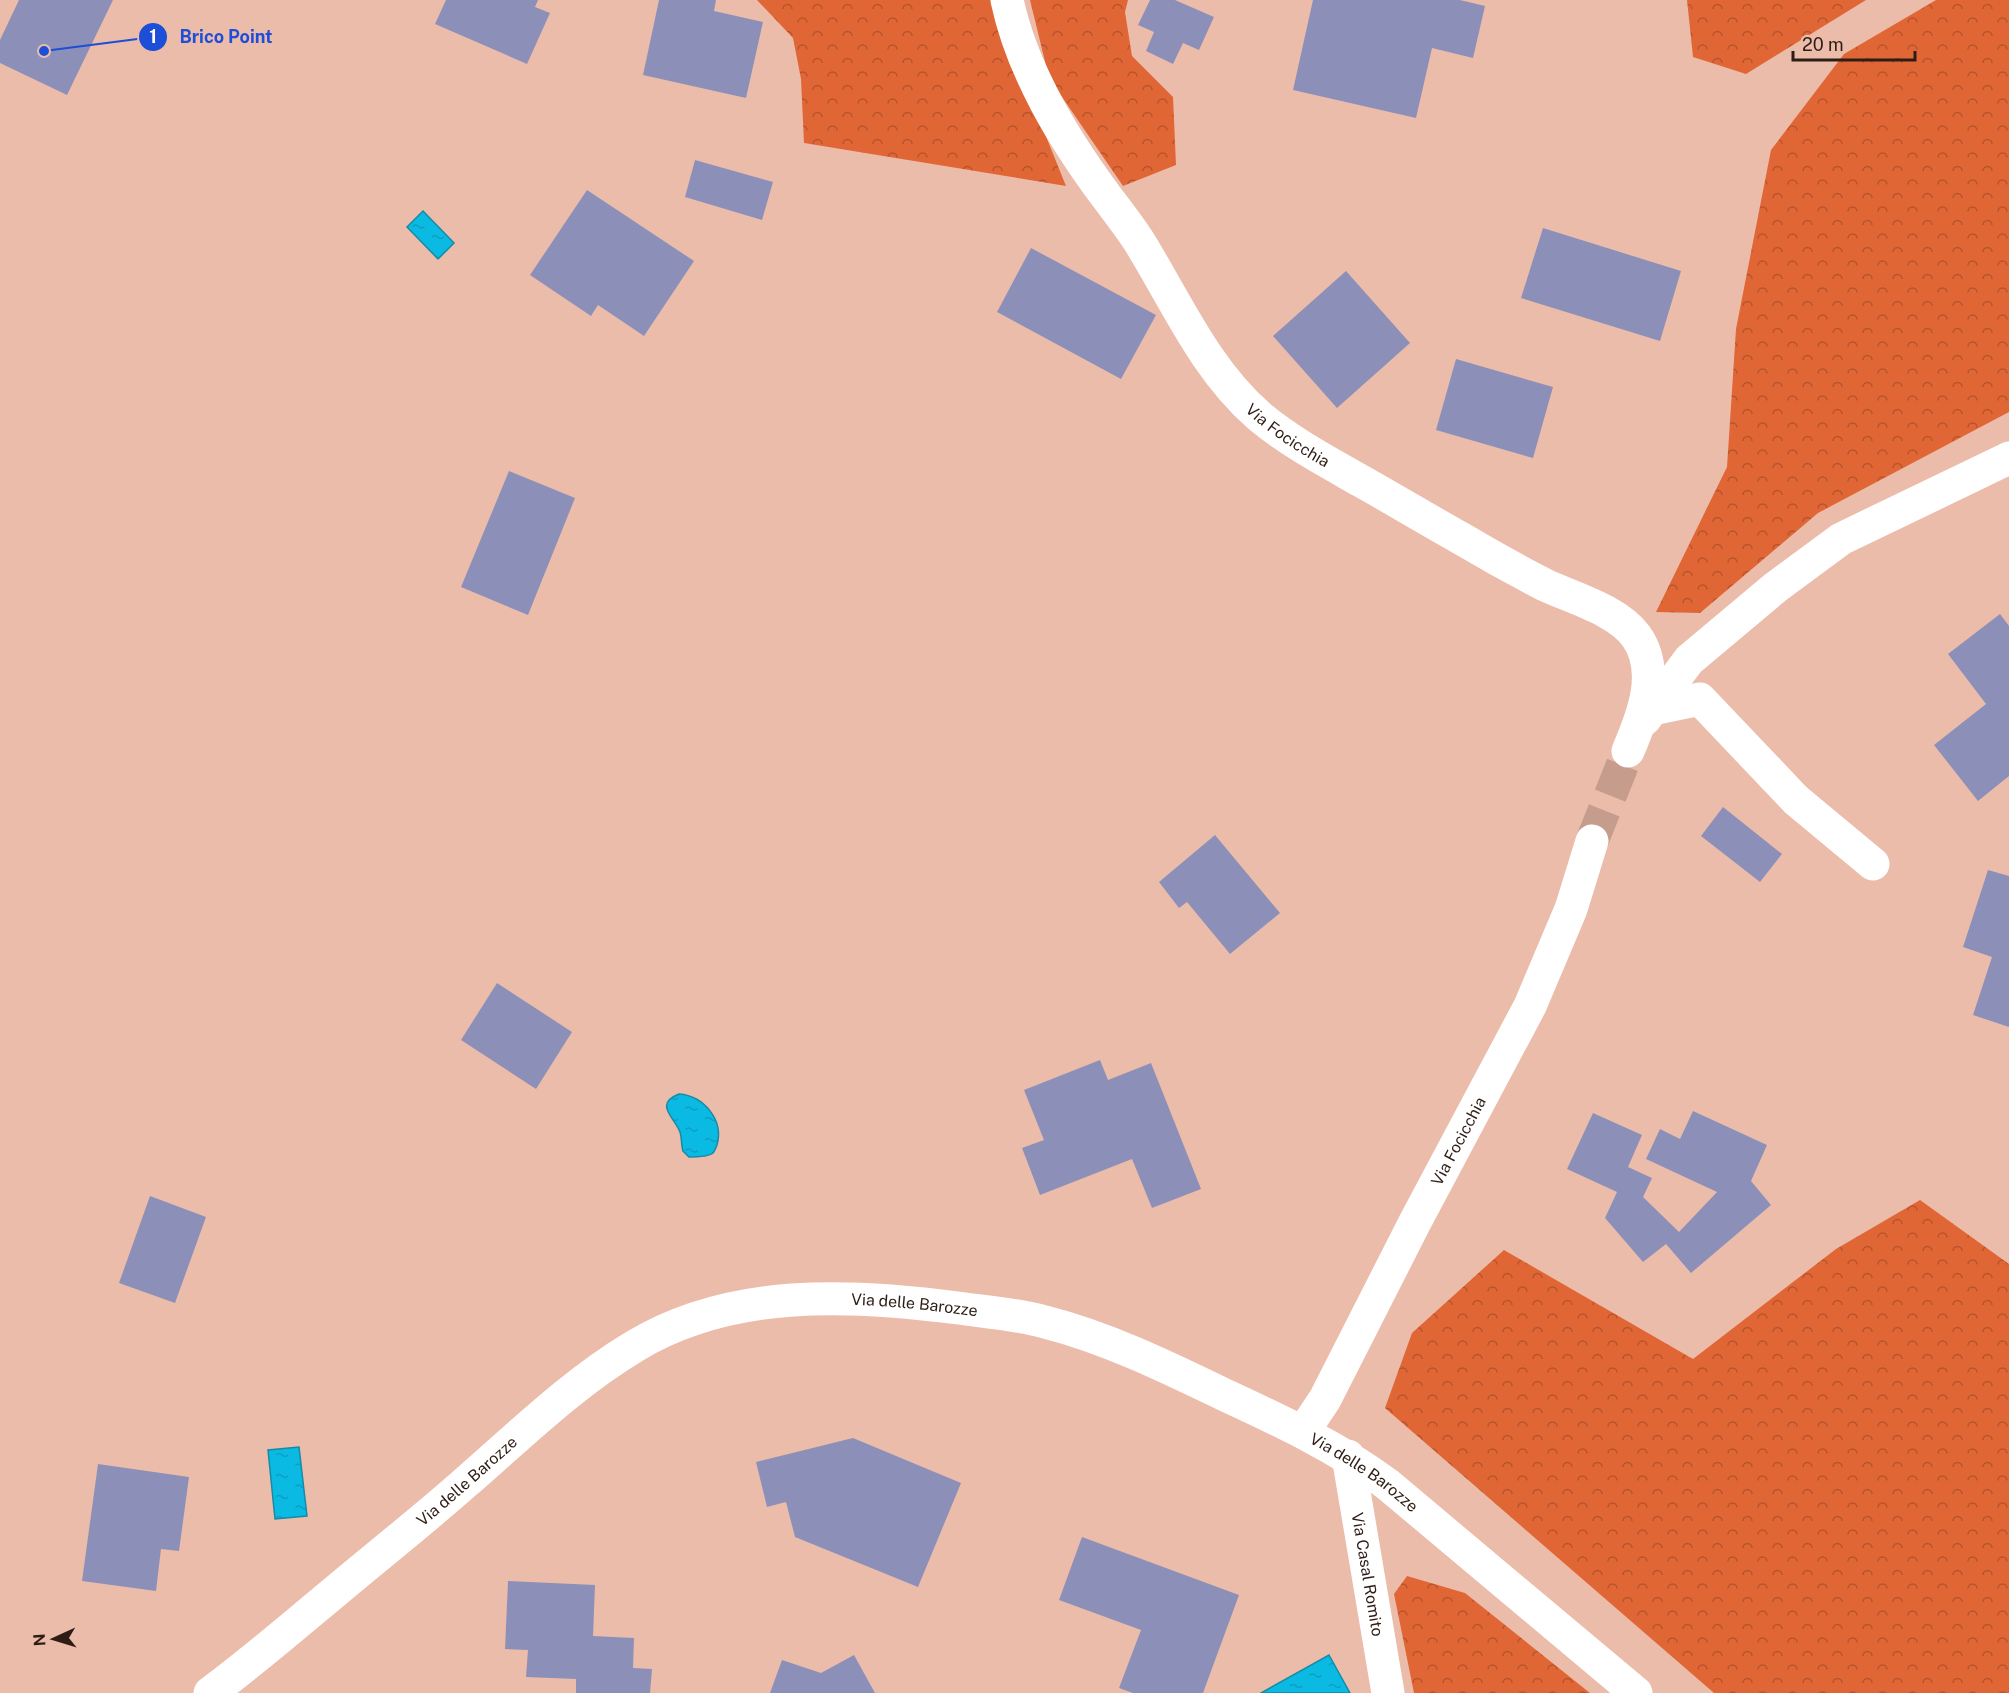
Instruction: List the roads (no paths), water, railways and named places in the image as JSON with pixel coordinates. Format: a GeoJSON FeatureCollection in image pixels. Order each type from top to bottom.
{"type":"FeatureCollection","features":[{"type":"Feature","properties":{"kind":"street","name":"Via Focicchia"},"geometry":{"type":"LineString","coordinates":[[1007,0],[1013,29],[1021,50],[1057,121],[1139,242],[1189,330],[1224,380],[1260,417],[1312,454],[1495,558],[1553,589],[1608,614],[1631,630],[1637,638],[1648,669],[1640,729]]}},
{"type":"Feature","properties":{"kind":"street"},"geometry":{"type":"LineString","coordinates":[[1640,729],[1689,660],[1776,587],[1841,539],[2009,458]]}},
{"type":"Feature","properties":{"kind":"street"},"geometry":{"type":"LineString","coordinates":[[1640,729],[1700,699],[1796,800],[1873,864]]}},
{"type":"Feature","properties":{"kind":"street","name":"Via Focicchia"},"geometry":{"type":"LineString","coordinates":[[1303,1432],[1325,1399],[1415,1222],[1530,1006],[1571,909],[1592,841]]}},
{"type":"Feature","properties":{"kind":"street","name":"Via delle Barozze"},"geometry":{"type":"LineString","coordinates":[[210,1693],[255,1659],[442,1503],[567,1394],[636,1345],[679,1324],[737,1308],[802,1300],[878,1300],[957,1308],[1044,1321],[1139,1355],[1303,1432],[1348,1456],[1387,1484],[1636,1693]]}},
{"type":"Feature","properties":{"kind":"street","name":"Via Casal Romito"},"geometry":{"type":"LineString","coordinates":[[1348,1456],[1388,1693]]}},
{"type":"Feature","properties":{"kind":"water"},"geometry":{"type":"Polygon","coordinates":[[[423,211],[454,243],[438,259],[407,227],[423,211]]]}},
{"type":"Feature","properties":{"kind":"water"},"geometry":{"type":"Polygon","coordinates":[[[679,1094],[704,1104],[715,1118],[718,1136],[713,1153],[689,1157],[683,1151],[680,1132],[667,1107],[667,1102],[679,1094]]]}},
{"type":"Feature","properties":{"kind":"water"},"geometry":{"type":"Polygon","coordinates":[[[299,1447],[307,1516],[275,1519],[268,1450],[299,1447]]]}},
{"type":"Feature","properties":{"kind":"water"},"geometry":{"type":"Polygon","coordinates":[[[1329,1655],[1350,1693],[1261,1693],[1329,1655]]]}},
{"type":"Feature","properties":{"kind":"tunnel"},"geometry":{"type":"LineString","coordinates":[[1592,841],[1628,751]]}},
{"type":"Feature","properties":{"kind":"place","name":"Brico Point"},"geometry":{"type":"Point","coordinates":[44,51]}}]}
